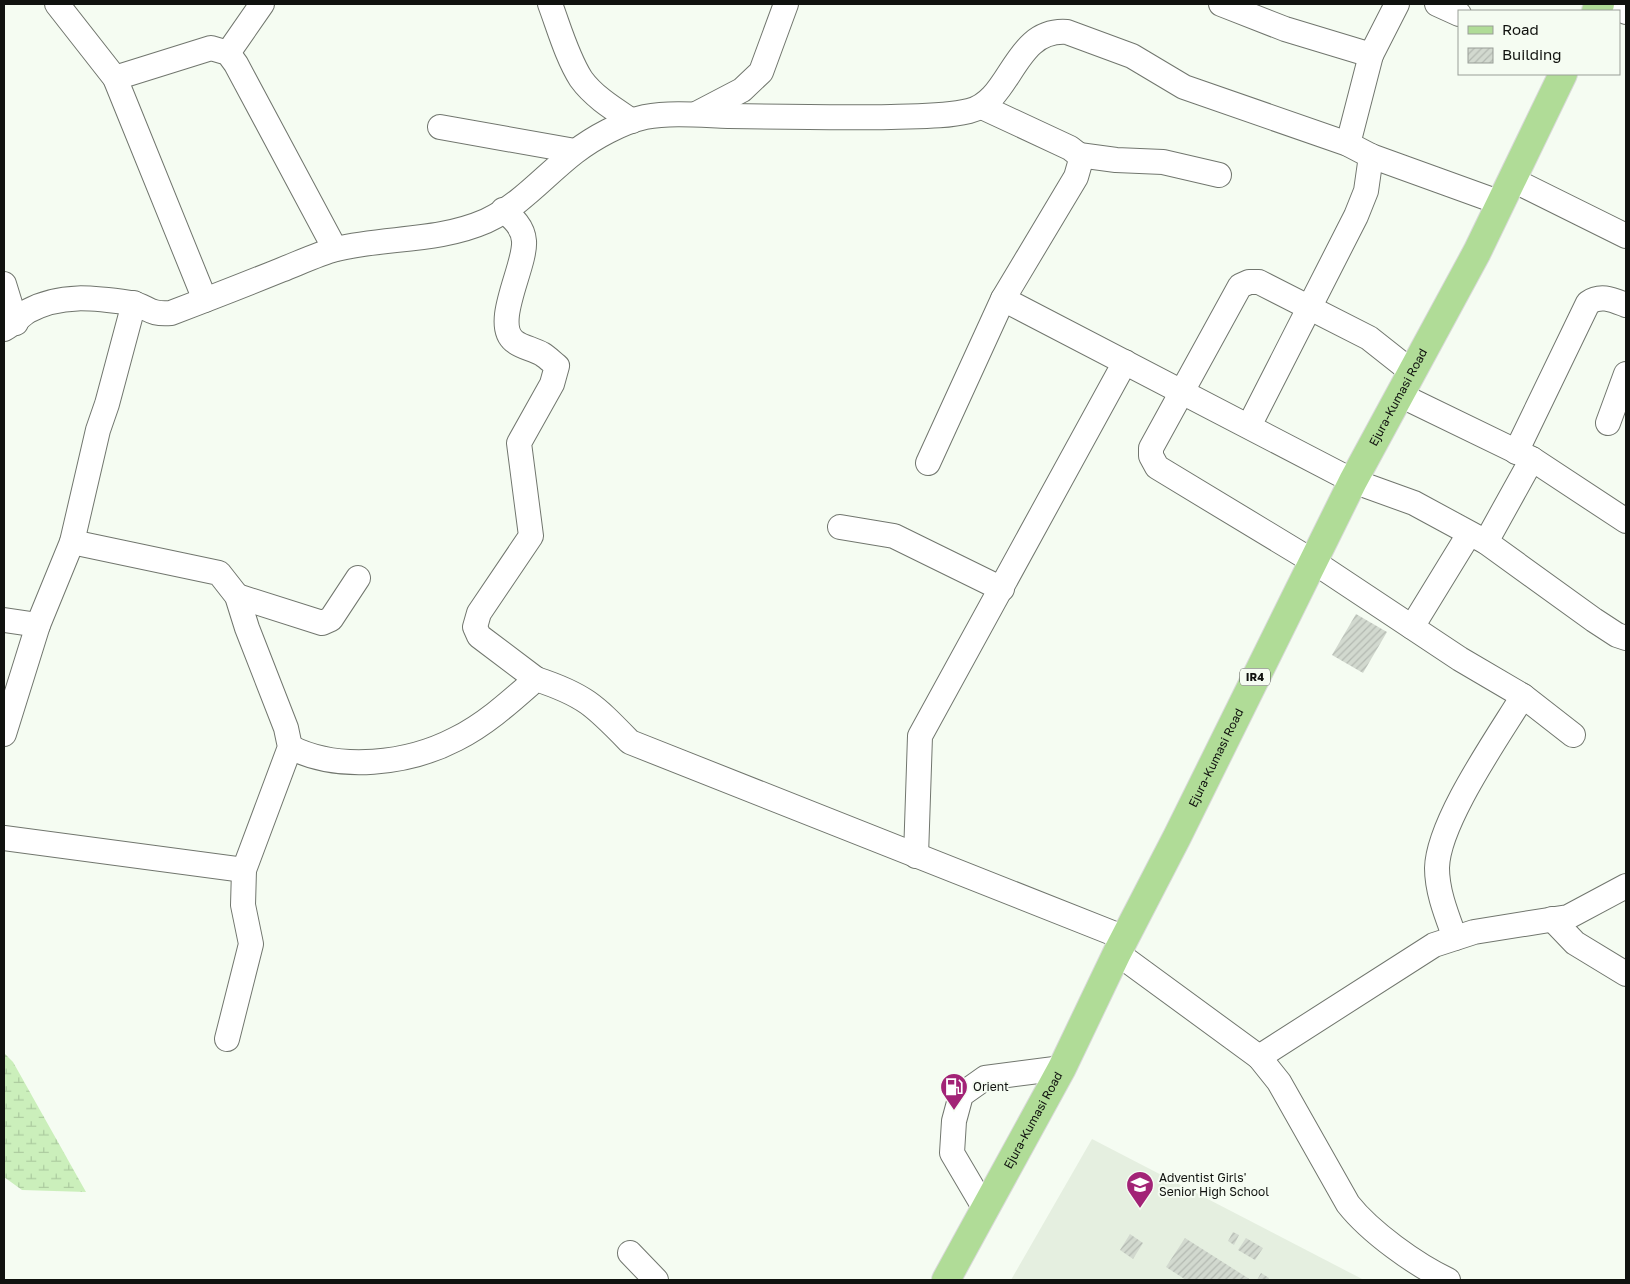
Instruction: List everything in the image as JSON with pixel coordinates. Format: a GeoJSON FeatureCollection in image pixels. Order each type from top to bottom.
{"type":"FeatureCollection","features":[{"type":"Feature","properties":{"kind":"main road","name":"Ejura-Kumasi Road"},"geometry":{"type":"LineString","coordinates":[[946,1280],[1062,1068],[1353,481],[1507,191],[1563,75]]}},
{"type":"Feature","properties":{"kind":"street"},"geometry":{"type":"LineString","coordinates":[[57,4],[115,78],[205,300]]}},
{"type":"Feature","properties":{"kind":"street"},"geometry":{"type":"LineString","coordinates":[[228,54],[262,4]]}},
{"type":"Feature","properties":{"kind":"street"},"geometry":{"type":"LineString","coordinates":[[550,4],[571,60],[582,80],[604,102],[632,121]]}},
{"type":"Feature","properties":{"kind":"street"},"geometry":{"type":"LineString","coordinates":[[694,115],[742,90],[761,72],[786,4]]}},
{"type":"Feature","properties":{"kind":"street"},"geometry":{"type":"LineString","coordinates":[[1348,144],[1372,55],[1397,4]]}},
{"type":"Feature","properties":{"kind":"street"},"geometry":{"type":"LineString","coordinates":[[1437,4],[1458,14]]}},
{"type":"Feature","properties":{"kind":"street"},"geometry":{"type":"LineString","coordinates":[[1607,4],[1626,12]]}},
{"type":"Feature","properties":{"kind":"street"},"geometry":{"type":"LineString","coordinates":[[1233,6],[1285,29],[1372,55]]}},
{"type":"Feature","properties":{"kind":"street"},"geometry":{"type":"LineString","coordinates":[[982,107],[1037,39],[1056,31],[1067,32],[1132,56],[1184,87],[1348,144],[1371,156],[1507,191],[1626,236]]}},
{"type":"Feature","properties":{"kind":"street"},"geometry":{"type":"LineString","coordinates":[[115,78],[212,48],[228,54],[236,64],[335,249]]}},
{"type":"Feature","properties":{"kind":"street"},"geometry":{"type":"LineString","coordinates":[[10,326],[27,312],[68,298],[84,297],[134,303],[156,314],[171,313],[335,249],[434,236],[487,220],[532,191],[575,151],[632,121],[658,116],[899,117],[956,113],[982,107],[1070,148],[1079,155],[1116,160],[1163,162],[1219,174]]}},
{"type":"Feature","properties":{"kind":"street"},"geometry":{"type":"LineString","coordinates":[[440,127],[575,151]]}},
{"type":"Feature","properties":{"kind":"street"},"geometry":{"type":"LineString","coordinates":[[928,463],[1003,299],[1076,178],[1080,163],[1079,155]]}},
{"type":"Feature","properties":{"kind":"street"},"geometry":{"type":"LineString","coordinates":[[1249,426],[1366,191],[1371,156]]}},
{"type":"Feature","properties":{"kind":"street"},"geometry":{"type":"LineString","coordinates":[[503,210],[517,221],[524,240],[521,266],[508,303],[507,328],[513,340],[542,354],[557,366],[552,384],[519,443],[531,536],[478,613],[475,627],[478,636],[536,679],[568,689],[595,706],[630,742],[916,856],[1121,946],[1259,1056],[1280,1082],[1348,1204],[1360,1220],[1431,1272],[1448,1280]]}},
{"type":"Feature","properties":{"kind":"street"},"geometry":{"type":"LineString","coordinates":[[1573,735],[1523,696],[1412,627],[1314,562],[1157,467],[1151,456],[1151,448],[1240,286],[1249,282],[1259,282],[1369,338],[1406,384],[1524,456],[1626,522]]}},
{"type":"Feature","properties":{"kind":"street"},"geometry":{"type":"LineString","coordinates":[[4,284],[10,326]]}},
{"type":"Feature","properties":{"kind":"street"},"geometry":{"type":"LineString","coordinates":[[1412,627],[1478,538],[1524,456],[1588,303],[1594,298],[1609,298],[1626,305]]}},
{"type":"Feature","properties":{"kind":"street"},"geometry":{"type":"LineString","coordinates":[[1003,299],[1353,481],[1414,503],[1478,538],[1594,620],[1617,635],[1626,638]]}},
{"type":"Feature","properties":{"kind":"street"},"geometry":{"type":"LineString","coordinates":[[4,734],[38,625],[72,542],[98,430],[107,404],[134,303]]}},
{"type":"Feature","properties":{"kind":"street"},"geometry":{"type":"LineString","coordinates":[[916,856],[920,736],[935,705],[1002,589],[1126,362]]}},
{"type":"Feature","properties":{"kind":"street"},"geometry":{"type":"LineString","coordinates":[[1608,423],[1626,374]]}},
{"type":"Feature","properties":{"kind":"street"},"geometry":{"type":"LineString","coordinates":[[840,527],[894,536],[1002,589]]}},
{"type":"Feature","properties":{"kind":"street"},"geometry":{"type":"LineString","coordinates":[[72,542],[219,573],[237,596],[247,628],[286,728],[290,747],[244,870],[243,905],[251,944],[227,1040]]}},
{"type":"Feature","properties":{"kind":"street"},"geometry":{"type":"LineString","coordinates":[[237,596],[322,623],[331,619],[358,578]]}},
{"type":"Feature","properties":{"kind":"street"},"geometry":{"type":"LineString","coordinates":[[4,620],[38,625]]}},
{"type":"Feature","properties":{"kind":"street"},"geometry":{"type":"LineString","coordinates":[[290,747],[305,755],[350,763],[412,756],[457,739],[500,711],[536,679]]}},
{"type":"Feature","properties":{"kind":"street"},"geometry":{"type":"LineString","coordinates":[[1455,938],[1442,905],[1437,867],[1447,829],[1467,789],[1523,696]]}},
{"type":"Feature","properties":{"kind":"street"},"geometry":{"type":"LineString","coordinates":[[4,838],[244,870]]}},
{"type":"Feature","properties":{"kind":"street"},"geometry":{"type":"LineString","coordinates":[[1259,1056],[1434,945],[1474,932],[1568,916],[1626,886]]}},
{"type":"Feature","properties":{"kind":"street"},"geometry":{"type":"LineString","coordinates":[[1552,919],[1575,942],[1626,974]]}},
{"type":"Feature","properties":{"kind":"street"},"geometry":{"type":"LineString","coordinates":[[985,1210],[952,1153],[954,1121],[961,1096],[985,1078],[1062,1068]]}},
{"type":"Feature","properties":{"kind":"street"},"geometry":{"type":"LineString","coordinates":[[630,1253],[656,1280]]}},
{"type":"Feature","properties":{"kind":"shaded area","name":"Adventist Girls' Senior High School"},"geometry":{"type":"Polygon","coordinates":[[[1092,1139],[1364,1280],[1011,1280],[1092,1139]]]}},
{"type":"Feature","properties":{"kind":"green space"},"geometry":{"type":"Polygon","coordinates":[[[4,1053],[13,1062],[86,1192],[22,1190],[4,1177],[4,1053]]]}},
{"type":"Feature","properties":{"kind":"building"},"geometry":{"type":"Polygon","coordinates":[[[1356,614],[1387,632],[1363,673],[1332,655],[1356,614]]]}},
{"type":"Feature","properties":{"kind":"building"},"geometry":{"type":"Polygon","coordinates":[[[1233,1232],[1239,1235],[1234,1245],[1228,1241],[1233,1232]]]}},
{"type":"Feature","properties":{"kind":"building"},"geometry":{"type":"Polygon","coordinates":[[[1130,1234],[1143,1243],[1133,1259],[1120,1250],[1130,1234]]]}},
{"type":"Feature","properties":{"kind":"building"},"geometry":{"type":"Polygon","coordinates":[[[1185,1238],[1251,1280],[1186,1280],[1166,1267],[1185,1238]]]}},
{"type":"Feature","properties":{"kind":"building"},"geometry":{"type":"Polygon","coordinates":[[[1246,1238],[1263,1248],[1255,1260],[1238,1250],[1246,1238]]]}},
{"type":"Feature","properties":{"kind":"building"},"geometry":{"type":"Polygon","coordinates":[[[1261,1273],[1269,1278],[1268,1280],[1257,1280],[1261,1273]]]}},
{"type":"Feature","properties":{"kind":"place","name":"Orient"},"geometry":{"type":"Point","coordinates":[954,1111]}},
{"type":"Feature","properties":{"kind":"place","name":"Adventist Girls' Senior High School"},"geometry":{"type":"Point","coordinates":[1140,1209]}}]}
